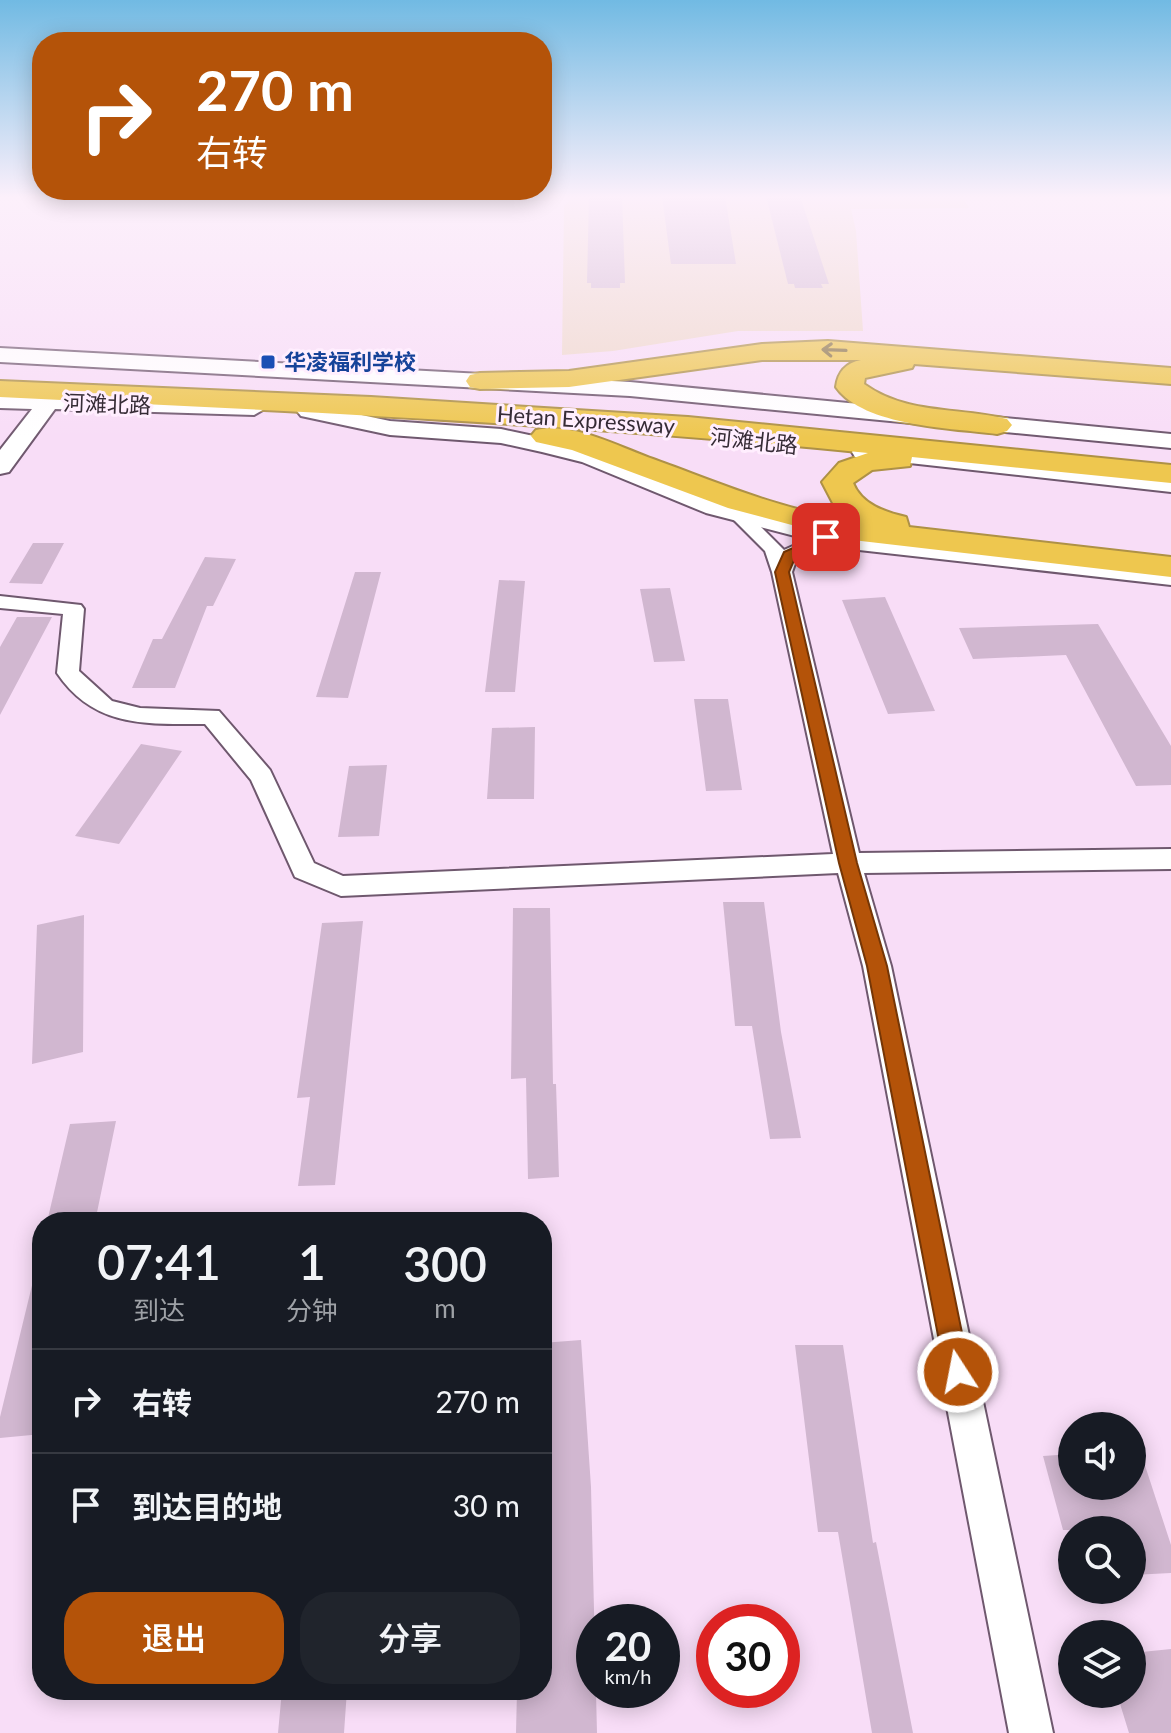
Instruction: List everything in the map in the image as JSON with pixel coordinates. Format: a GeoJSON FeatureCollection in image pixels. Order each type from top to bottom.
{"type":"FeatureCollection","features":[{"type":"Feature","properties":{"kind":"highway"},"geometry":{"type":"LineString","coordinates":[[480,381],[569,379],[762,352],[801,350],[1171,376]]}},
{"type":"Feature","properties":{"kind":"highway"},"geometry":{"type":"LineString","coordinates":[[997,425],[887,408],[861,397],[850,387],[859,368],[914,361],[992,363],[1171,382]]}},
{"type":"Feature","properties":{"kind":"highway","name":"Hetan Expressway"},"geometry":{"type":"LineString","coordinates":[[0,372],[699,409],[1171,455]]}},
{"type":"Feature","properties":{"kind":"highway"},"geometry":{"type":"LineString","coordinates":[[156,379],[303,372]]}},
{"type":"Feature","properties":{"kind":"highway","name":"Hetan Expressway"},"geometry":{"type":"LineString","coordinates":[[0,389],[688,426],[1171,474]]}},
{"type":"Feature","properties":{"kind":"highway"},"geometry":{"type":"LineString","coordinates":[[101,394],[273,409]]}},
{"type":"Feature","properties":{"kind":"highway"},"geometry":{"type":"LineString","coordinates":[[431,418],[521,430],[580,443],[739,501],[844,529],[1171,557]]}},
{"type":"Feature","properties":{"kind":"highway"},"geometry":{"type":"LineString","coordinates":[[929,459],[866,461],[847,469],[837,482],[840,495],[857,510],[886,523],[1171,567]]}},
{"type":"Feature","properties":{"kind":"street","name":"河滩北路"},"geometry":{"type":"LineString","coordinates":[[0,355],[630,389],[1171,441]]}},
{"type":"Feature","properties":{"kind":"street","name":"河滩北路"},"geometry":{"type":"LineString","coordinates":[[0,401],[273,409],[722,437],[1171,484]]}},
{"type":"Feature","properties":{"kind":"street"},"geometry":{"type":"LineString","coordinates":[[0,450],[43,402]]}},
{"type":"Feature","properties":{"kind":"street"},"geometry":{"type":"LineString","coordinates":[[0,467],[43,402]]}},
{"type":"Feature","properties":{"kind":"street"},"geometry":{"type":"LineString","coordinates":[[309,411],[390,428],[501,436],[543,445],[591,457],[736,513],[826,537],[903,549],[1171,577]]}},
{"type":"Feature","properties":{"kind":"street"},"geometry":{"type":"LineString","coordinates":[[736,513],[774,549],[782,572],[848,863],[877,966],[1031,1733]]}},
{"type":"Feature","properties":{"kind":"street"},"geometry":{"type":"LineString","coordinates":[[782,572],[789,555],[826,537]]}},
{"type":"Feature","properties":{"kind":"street"},"geometry":{"type":"LineString","coordinates":[[0,602],[74,609],[68,673],[104,707],[140,716],[211,716],[261,776],[304,870],[341,886],[848,863],[1171,859]]}},
{"type":"Feature","properties":{"kind":"shaded area"},"geometry":{"type":"Polygon","coordinates":[[[563,277],[859,277],[863,331],[738,331],[613,351],[562,355],[563,277]]]}},
{"type":"Feature","properties":{"kind":"building"},"geometry":{"type":"Polygon","coordinates":[[[587,277],[625,277],[625,283],[620,283],[620,288],[591,288],[591,283],[587,283],[587,277]]]}},
{"type":"Feature","properties":{"kind":"building"},"geometry":{"type":"Polygon","coordinates":[[[786,277],[827,277],[829,284],[821,284],[823,288],[795,288],[794,284],[788,284],[786,277]]]}},
{"type":"Feature","properties":{"kind":"building"},"geometry":{"type":"Polygon","coordinates":[[[33,543],[64,543],[42,584],[9,583],[33,543]]]}},
{"type":"Feature","properties":{"kind":"building"},"geometry":{"type":"Polygon","coordinates":[[[205,557],[236,559],[213,606],[207,606],[175,688],[132,688],[153,639],[162,639],[205,557]]]}},
{"type":"Feature","properties":{"kind":"building"},"geometry":{"type":"Polygon","coordinates":[[[355,572],[381,572],[348,698],[316,697],[355,572]]]}},
{"type":"Feature","properties":{"kind":"building"},"geometry":{"type":"Polygon","coordinates":[[[499,580],[525,581],[515,692],[485,692],[499,580]]]}},
{"type":"Feature","properties":{"kind":"building"},"geometry":{"type":"Polygon","coordinates":[[[670,588],[685,661],[654,662],[640,589],[670,588]]]}},
{"type":"Feature","properties":{"kind":"building"},"geometry":{"type":"Polygon","coordinates":[[[885,597],[935,711],[888,714],[842,600],[885,597]]]}},
{"type":"Feature","properties":{"kind":"building"},"geometry":{"type":"Polygon","coordinates":[[[17,617],[52,617],[0,715],[0,647],[17,617]]]}},
{"type":"Feature","properties":{"kind":"building"},"geometry":{"type":"Polygon","coordinates":[[[1098,624],[1171,746],[1171,785],[1136,786],[1066,655],[973,659],[959,628],[1098,624]]]}},
{"type":"Feature","properties":{"kind":"building"},"geometry":{"type":"Polygon","coordinates":[[[694,699],[728,699],[742,790],[706,791],[694,699]]]}},
{"type":"Feature","properties":{"kind":"building"},"geometry":{"type":"Polygon","coordinates":[[[535,727],[534,799],[487,799],[492,728],[535,727]]]}},
{"type":"Feature","properties":{"kind":"building"},"geometry":{"type":"Polygon","coordinates":[[[141,744],[182,751],[119,844],[75,836],[141,744]]]}},
{"type":"Feature","properties":{"kind":"building"},"geometry":{"type":"Polygon","coordinates":[[[387,765],[379,836],[338,837],[349,766],[387,765]]]}},
{"type":"Feature","properties":{"kind":"building"},"geometry":{"type":"Polygon","coordinates":[[[723,902],[764,902],[781,1032],[801,1138],[770,1139],[752,1026],[735,1026],[723,902]]]}},
{"type":"Feature","properties":{"kind":"building"},"geometry":{"type":"Polygon","coordinates":[[[513,908],[550,908],[553,1084],[556,1084],[559,1177],[528,1179],[526,1078],[511,1079],[513,908]]]}},
{"type":"Feature","properties":{"kind":"building"},"geometry":{"type":"Polygon","coordinates":[[[84,915],[83,1052],[32,1064],[37,925],[84,915]]]}},
{"type":"Feature","properties":{"kind":"building"},"geometry":{"type":"Polygon","coordinates":[[[363,921],[335,1185],[298,1186],[310,1097],[297,1098],[322,923],[363,921]]]}},
{"type":"Feature","properties":{"kind":"building"},"geometry":{"type":"Polygon","coordinates":[[[116,1121],[97,1212],[49,1212],[70,1124],[116,1121]]]}},
{"type":"Feature","properties":{"kind":"building"},"geometry":{"type":"Polygon","coordinates":[[[32,1285],[32,1435],[0,1438],[0,1417],[32,1285]]]}},
{"type":"Feature","properties":{"kind":"building"},"geometry":{"type":"Polygon","coordinates":[[[581,1340],[591,1487],[594,1604],[576,1604],[576,1708],[596,1708],[597,1733],[516,1733],[517,1700],[552,1700],[552,1342],[581,1340]]]}},
{"type":"Feature","properties":{"kind":"building"},"geometry":{"type":"Polygon","coordinates":[[[795,1345],[843,1345],[873,1543],[876,1542],[913,1733],[872,1733],[838,1532],[818,1532],[795,1345]]]}},
{"type":"Feature","properties":{"kind":"building"},"geometry":{"type":"Polygon","coordinates":[[[1058,1455],[1058,1500],[1146,1500],[1146,1469],[1171,1545],[1171,1573],[1146,1574],[1146,1516],[1059,1516],[1043,1456],[1058,1455]]]}},
{"type":"Feature","properties":{"kind":"building"},"geometry":{"type":"Polygon","coordinates":[[[1171,1649],[1171,1733],[1129,1733],[1121,1708],[1146,1708],[1146,1652],[1171,1649]]]}},
{"type":"Feature","properties":{"kind":"building"},"geometry":{"type":"Polygon","coordinates":[[[281,1700],[346,1700],[344,1733],[278,1733],[281,1700]]]}},
{"type":"Feature","properties":{"kind":"place","name":"华凌福利学校"},"geometry":{"type":"Point","coordinates":[268,362]}},
{"type":"Feature","properties":{"kind":"route"},"geometry":{"type":"LineString","coordinates":[[826,537],[789,555],[782,572],[848,863],[877,966],[958,1372]]}}]}
